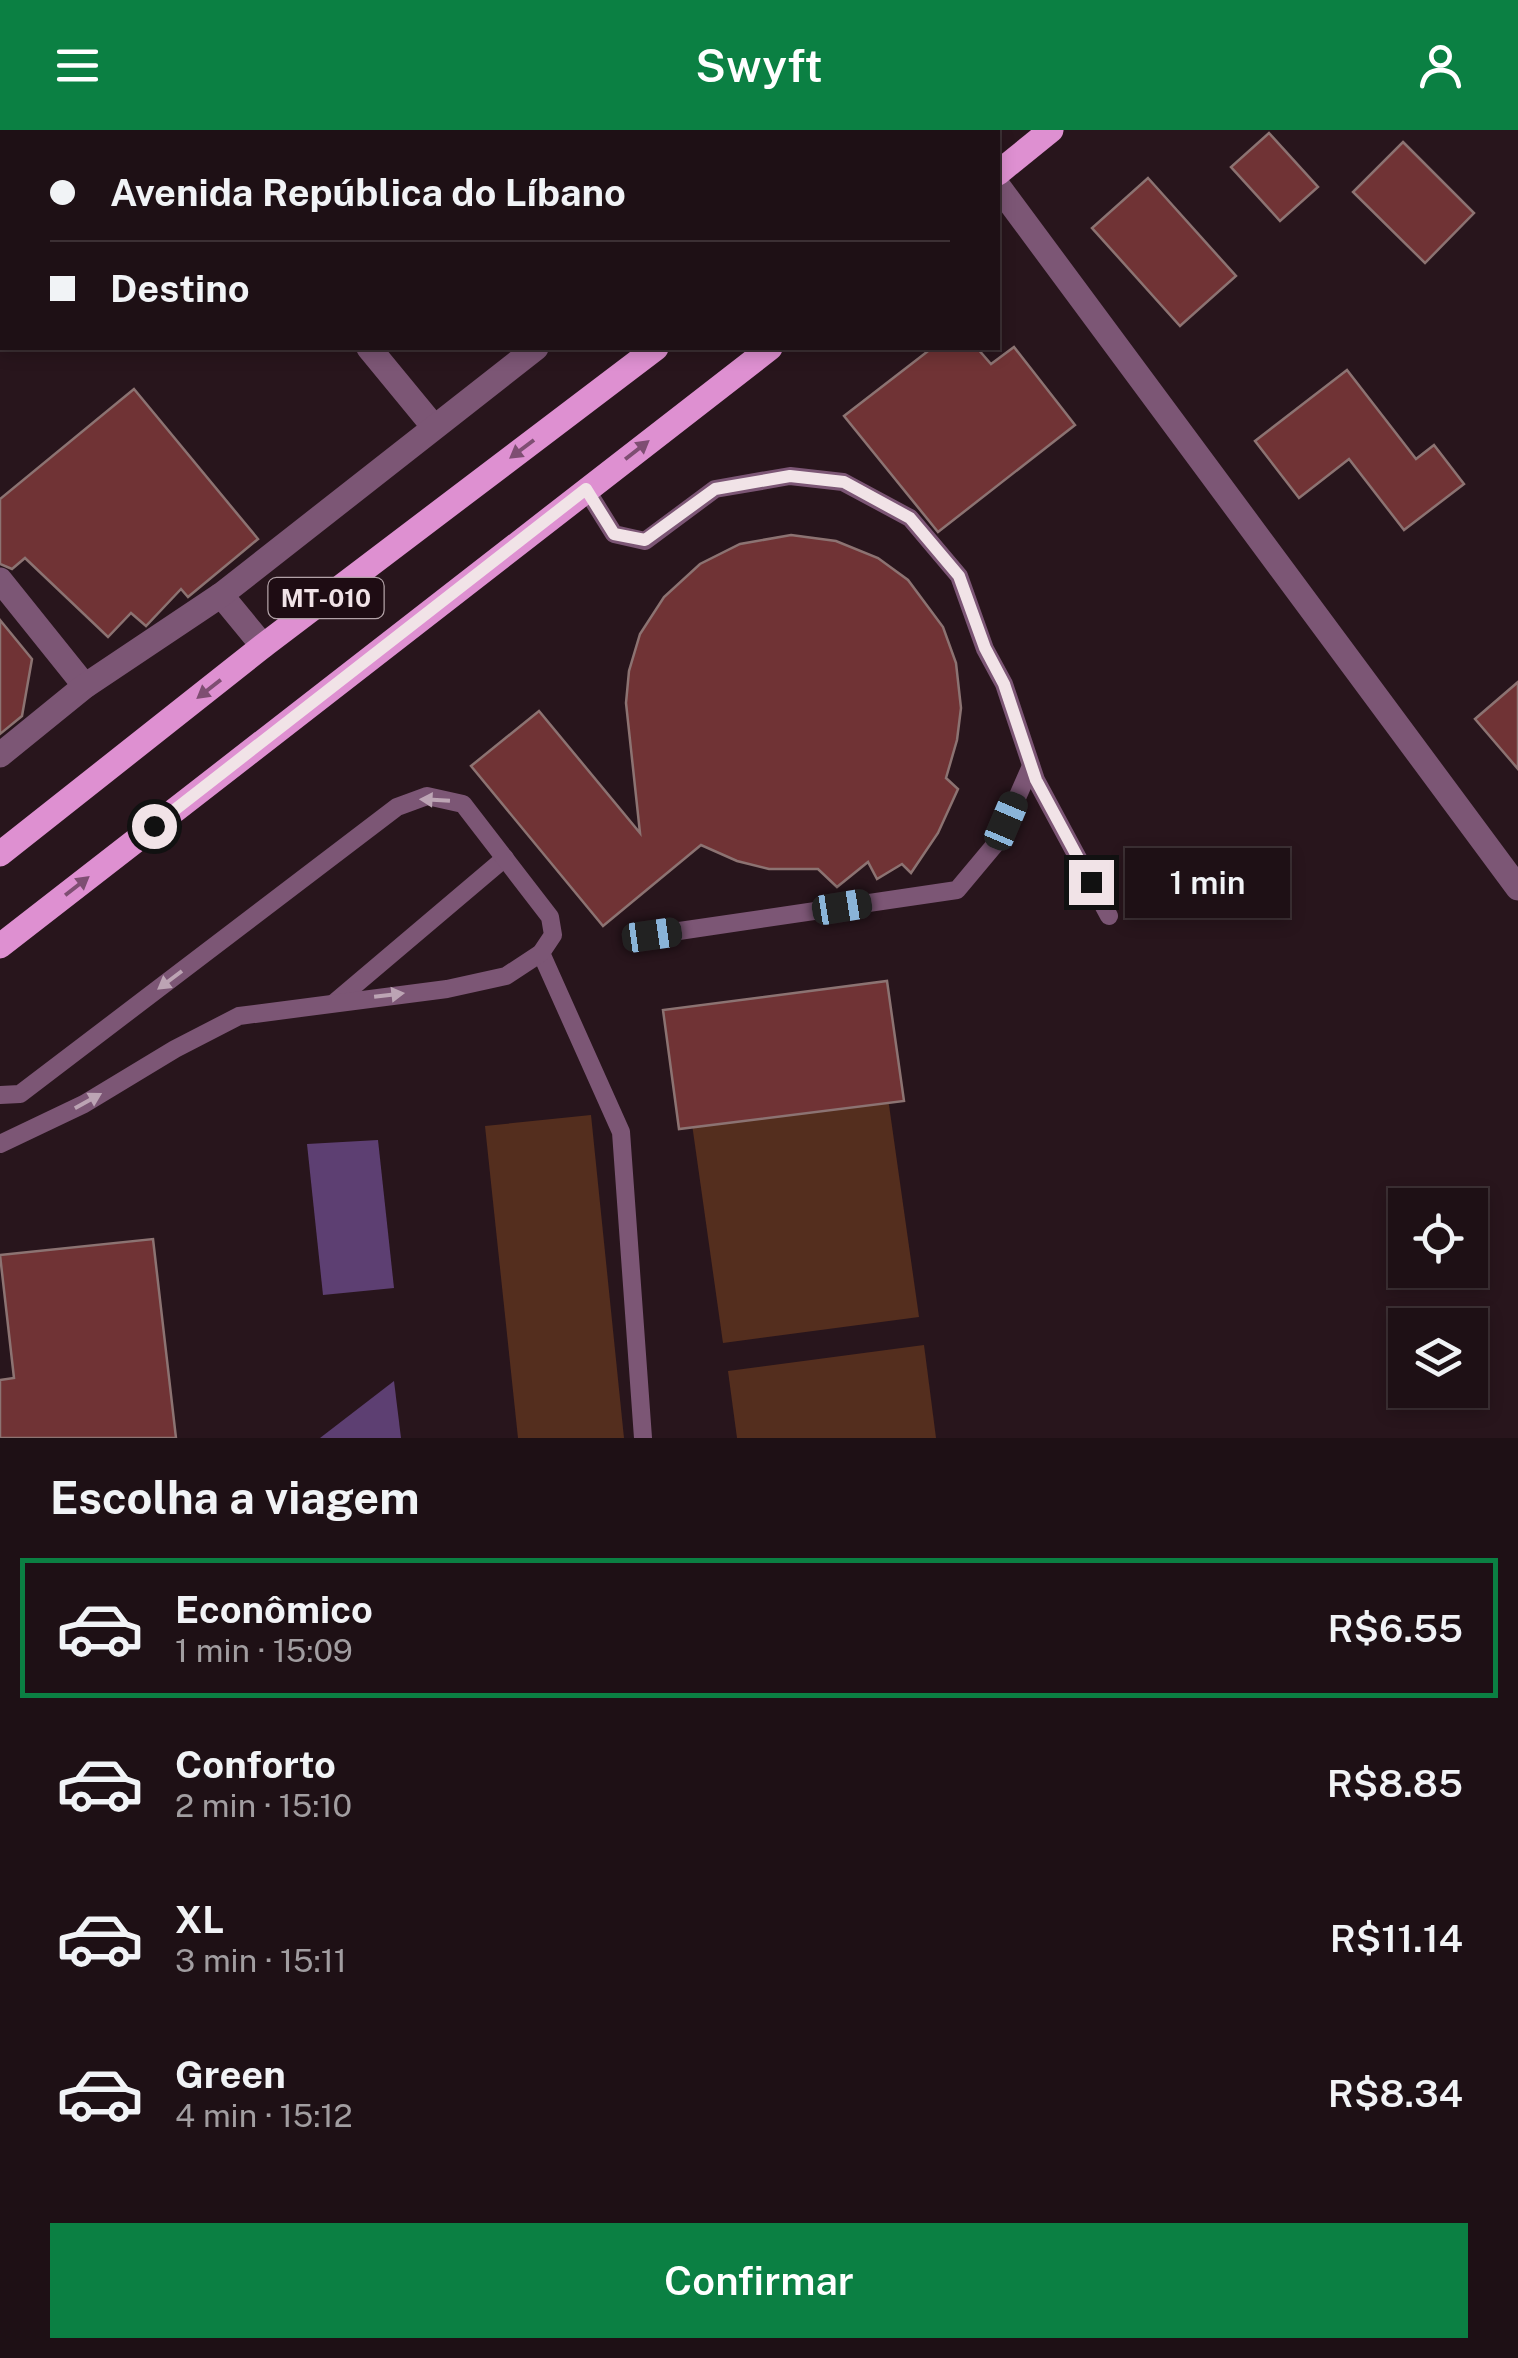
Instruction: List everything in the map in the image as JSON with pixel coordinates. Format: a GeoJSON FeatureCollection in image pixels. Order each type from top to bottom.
{"type":"FeatureCollection","features":[{"type":"Feature","properties":{"kind":"main road"},"geometry":{"type":"LineString","coordinates":[[1000,170],[1051,130]]}},
{"type":"Feature","properties":{"kind":"main road","name":"MT-010"},"geometry":{"type":"LineString","coordinates":[[0,854],[263,646],[653,350]]}},
{"type":"Feature","properties":{"kind":"main road","name":"MT-010"},"geometry":{"type":"LineString","coordinates":[[0,946],[767,350]]}},
{"type":"Feature","properties":{"kind":"street"},"geometry":{"type":"LineString","coordinates":[[1000,189],[1518,888]]}},
{"type":"Feature","properties":{"kind":"street"},"geometry":{"type":"LineString","coordinates":[[370,350],[434,427]]}},
{"type":"Feature","properties":{"kind":"street"},"geometry":{"type":"LineString","coordinates":[[0,755],[85,686],[222,595],[533,350]]}},
{"type":"Feature","properties":{"kind":"street"},"geometry":{"type":"LineString","coordinates":[[0,580],[85,686]]}},
{"type":"Feature","properties":{"kind":"street"},"geometry":{"type":"LineString","coordinates":[[222,595],[263,646]]}},
{"type":"Feature","properties":{"kind":"lane"},"geometry":{"type":"LineString","coordinates":[[586,489],[614,534],[645,540],[715,489],[790,476],[844,482],[910,518],[959,576],[985,648],[1004,684],[1031,766],[1109,916]]}},
{"type":"Feature","properties":{"kind":"lane"},"geometry":{"type":"LineString","coordinates":[[652,935],[956,890],[998,841],[1031,766]]}},
{"type":"Feature","properties":{"kind":"lane"},"geometry":{"type":"LineString","coordinates":[[0,1095],[20,1094],[398,807],[428,796],[463,804],[550,917],[553,934],[541,953],[506,976],[448,988],[240,1016],[84,1104],[0,1144]]}},
{"type":"Feature","properties":{"kind":"lane"},"geometry":{"type":"LineString","coordinates":[[334,1002],[505,858]]}},
{"type":"Feature","properties":{"kind":"lane"},"geometry":{"type":"LineString","coordinates":[[541,953],[621,1132],[643,1438]]}},
{"type":"Feature","properties":{"kind":"shaded area"},"geometry":{"type":"Polygon","coordinates":[[[887,1091],[919,1317],[723,1343],[691,1117],[887,1091]]]}},
{"type":"Feature","properties":{"kind":"shaded area"},"geometry":{"type":"Polygon","coordinates":[[[591,1115],[624,1438],[518,1438],[485,1126],[591,1115]]]}},
{"type":"Feature","properties":{"kind":"shaded area"},"geometry":{"type":"Polygon","coordinates":[[[378,1140],[394,1288],[323,1295],[307,1144],[378,1140]]]}},
{"type":"Feature","properties":{"kind":"shaded area"},"geometry":{"type":"Polygon","coordinates":[[[924,1345],[936,1438],[737,1438],[728,1371],[924,1345]]]}},
{"type":"Feature","properties":{"kind":"shaded area"},"geometry":{"type":"Polygon","coordinates":[[[394,1381],[401,1438],[320,1438],[394,1381]]]}},
{"type":"Feature","properties":{"kind":"building"},"geometry":{"type":"Polygon","coordinates":[[[1269,133],[1318,187],[1280,221],[1231,167],[1269,133]]]}},
{"type":"Feature","properties":{"kind":"building"},"geometry":{"type":"Polygon","coordinates":[[[1403,142],[1474,213],[1425,263],[1353,192],[1403,142]]]}},
{"type":"Feature","properties":{"kind":"building"},"geometry":{"type":"Polygon","coordinates":[[[1148,178],[1236,276],[1180,326],[1092,228],[1148,178]]]}},
{"type":"Feature","properties":{"kind":"building"},"geometry":{"type":"Polygon","coordinates":[[[1014,347],[1075,425],[938,532],[844,416],[929,350],[979,350],[991,364],[1014,347]]]}},
{"type":"Feature","properties":{"kind":"building"},"geometry":{"type":"Polygon","coordinates":[[[1347,370],[1416,459],[1434,445],[1464,484],[1404,530],[1349,459],[1299,498],[1255,441],[1347,370]]]}},
{"type":"Feature","properties":{"kind":"building"},"geometry":{"type":"Polygon","coordinates":[[[134,389],[258,539],[188,597],[181,589],[146,626],[131,613],[108,637],[25,558],[12,569],[0,564],[0,499],[134,389]]]}},
{"type":"Feature","properties":{"kind":"building"},"geometry":{"type":"Polygon","coordinates":[[[791,535],[836,541],[878,558],[908,580],[943,627],[956,663],[961,708],[946,778],[958,789],[938,833],[911,873],[902,864],[877,879],[868,862],[837,887],[818,869],[769,869],[737,861],[701,845],[603,926],[471,766],[539,711],[640,833],[626,703],[629,671],[640,634],[664,597],[700,564],[740,544],[791,535]]]}},
{"type":"Feature","properties":{"kind":"building"},"geometry":{"type":"Polygon","coordinates":[[[0,620],[32,659],[22,716],[0,734],[0,620]]]}},
{"type":"Feature","properties":{"kind":"building"},"geometry":{"type":"Polygon","coordinates":[[[1518,682],[1518,769],[1475,719],[1518,682]]]}},
{"type":"Feature","properties":{"kind":"building"},"geometry":{"type":"Polygon","coordinates":[[[887,981],[904,1101],[679,1129],[663,1010],[887,981]]]}},
{"type":"Feature","properties":{"kind":"building"},"geometry":{"type":"Polygon","coordinates":[[[153,1239],[176,1438],[0,1438],[0,1380],[14,1378],[0,1255],[153,1239]]]}},
{"type":"Feature","properties":{"kind":"route"},"geometry":{"type":"LineString","coordinates":[[154,826],[586,489],[614,534],[645,540],[715,489],[790,476],[844,482],[910,518],[959,576],[985,648],[1004,684],[1036,780],[1091,882]]}}]}
